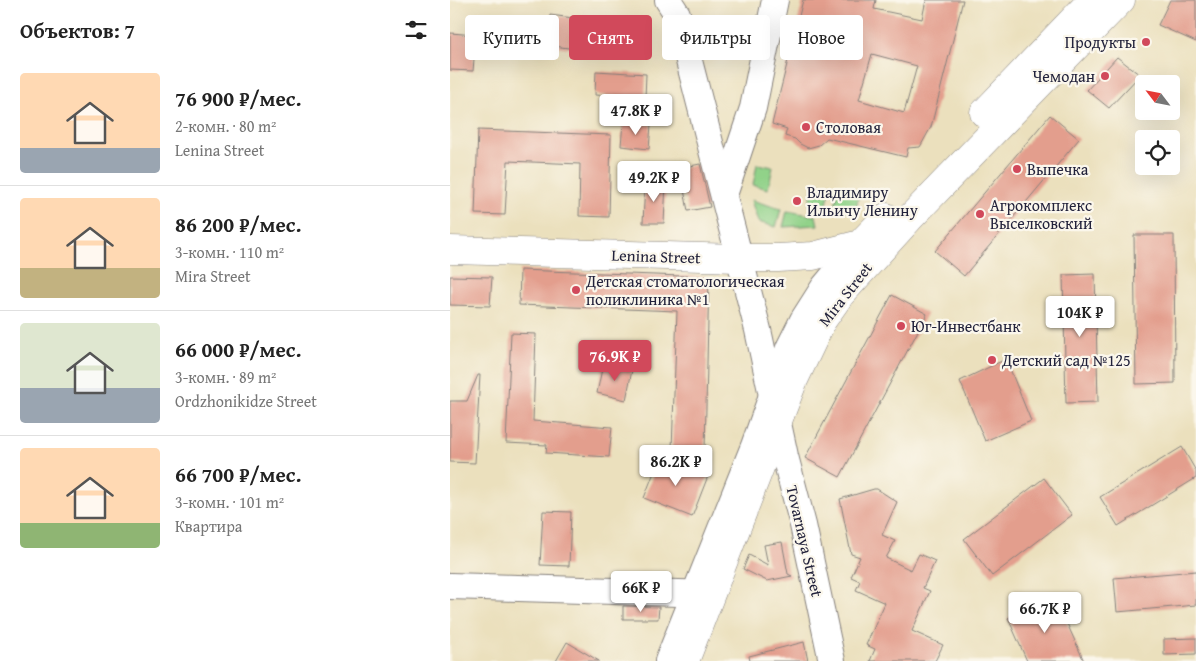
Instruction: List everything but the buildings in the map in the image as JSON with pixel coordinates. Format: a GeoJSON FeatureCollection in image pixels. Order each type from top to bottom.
{"type":"FeatureCollection","features":[{"type":"Feature","properties":{"kind":"main road","name":"Mira Street"},"geometry":{"type":"LineString","coordinates":[[860,244],[1092,0]]}},
{"type":"Feature","properties":{"kind":"main road","name":"Mira Street"},"geometry":{"type":"LineString","coordinates":[[685,661],[703,594],[811,341],[822,321],[841,294],[909,219],[1120,0]]}},
{"type":"Feature","properties":{"kind":"main road","name":"Lenina Street"},"geometry":{"type":"LineString","coordinates":[[450,250],[778,258],[813,256],[860,244]]}},
{"type":"Feature","properties":{"kind":"street","name":"Tovarnaya Street"},"geometry":{"type":"LineString","coordinates":[[668,0],[677,14],[724,195],[772,392],[832,661]]}},
{"type":"Feature","properties":{"kind":"street"},"geometry":{"type":"LineString","coordinates":[[724,195],[753,108],[775,0]]}},
{"type":"Feature","properties":{"kind":"street","name":"Mira Street"},"geometry":{"type":"LineString","coordinates":[[668,661],[703,594],[786,355],[803,320],[824,287],[860,244]]}},
{"type":"Feature","properties":{"kind":"street"},"geometry":{"type":"LineString","coordinates":[[450,586],[703,594]]}},
{"type":"Feature","properties":{"kind":"green space"},"geometry":{"type":"Polygon","coordinates":[[[757,164],[773,167],[768,189],[753,185],[757,164]]]}},
{"type":"Feature","properties":{"kind":"green space"},"geometry":{"type":"Polygon","coordinates":[[[814,183],[831,186],[826,208],[809,204],[814,183]]]}},
{"type":"Feature","properties":{"kind":"green space"},"geometry":{"type":"Polygon","coordinates":[[[838,192],[859,196],[856,207],[848,211],[834,210],[838,192]]]}},
{"type":"Feature","properties":{"kind":"green space"},"geometry":{"type":"Polygon","coordinates":[[[751,200],[781,209],[776,227],[758,222],[751,200]]]}},
{"type":"Feature","properties":{"kind":"green space"},"geometry":{"type":"Polygon","coordinates":[[[787,211],[816,216],[818,225],[783,227],[787,211]]]}},
{"type":"Feature","properties":{"kind":"place","name":"Продукты"},"geometry":{"type":"Point","coordinates":[1146,42]}},
{"type":"Feature","properties":{"kind":"place","name":"Чемодан"},"geometry":{"type":"Point","coordinates":[1105,76]}},
{"type":"Feature","properties":{"kind":"place","name":"Столовая"},"geometry":{"type":"Point","coordinates":[806,127]}},
{"type":"Feature","properties":{"kind":"place","name":"Выпечка"},"geometry":{"type":"Point","coordinates":[1017,169]}},
{"type":"Feature","properties":{"kind":"place","name":"Владимиру Ильичу Ленину"},"geometry":{"type":"Point","coordinates":[797,201]}},
{"type":"Feature","properties":{"kind":"place","name":"Агрокомплекс Выселковский"},"geometry":{"type":"Point","coordinates":[980,214]}},
{"type":"Feature","properties":{"kind":"place","name":"Детская стоматологическая поликлиника №1"},"geometry":{"type":"Point","coordinates":[576,290]}},
{"type":"Feature","properties":{"kind":"place","name":"Юг-Инвестбанк"},"geometry":{"type":"Point","coordinates":[901,326]}},
{"type":"Feature","properties":{"kind":"place","name":"Детский сад №125"},"geometry":{"type":"Point","coordinates":[992,360]}}]}
